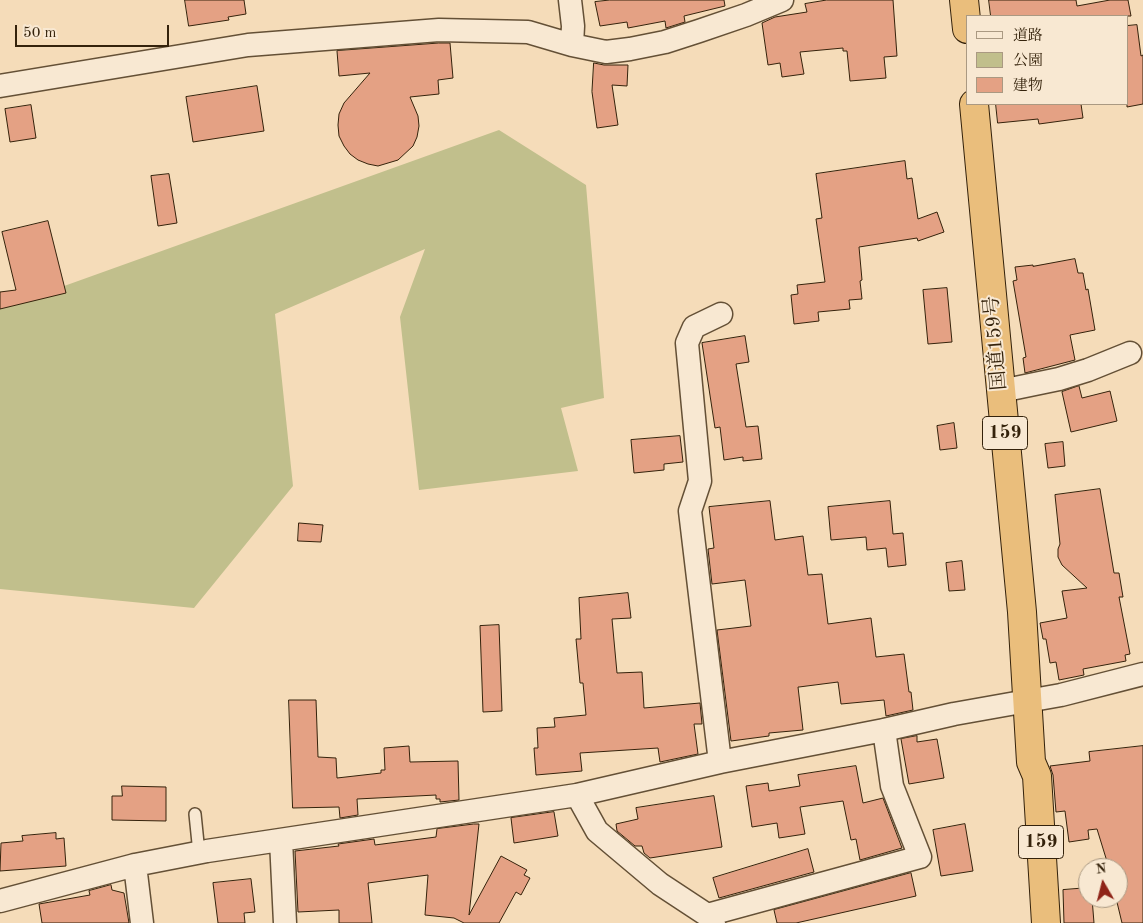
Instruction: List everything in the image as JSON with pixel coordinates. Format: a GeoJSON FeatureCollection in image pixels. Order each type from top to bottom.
{"type":"FeatureCollection","features":[{"type":"Feature","properties":{"kind":"highway"},"geometry":{"type":"LineString","coordinates":[[964,0],[966,19]]}},
{"type":"Feature","properties":{"kind":"highway","name":"国道159号"},"geometry":{"type":"LineString","coordinates":[[974,105],[1022,612],[1031,762],[1037,776],[1046,923]]}},
{"type":"Feature","properties":{"kind":"highway","name":"国道159号"},"geometry":{"type":"LineString","coordinates":[[1030,923],[1025,776],[1031,762]]}},
{"type":"Feature","properties":{"kind":"street"},"geometry":{"type":"LineString","coordinates":[[570,0],[573,26],[572,45]]}},
{"type":"Feature","properties":{"kind":"street"},"geometry":{"type":"LineString","coordinates":[[0,86],[248,45],[439,30],[528,32],[572,45],[606,52],[630,50],[665,42],[699,31],[782,0]]}},
{"type":"Feature","properties":{"kind":"street"},"geometry":{"type":"LineString","coordinates":[[720,314],[694,327],[686,343],[700,481],[690,511],[720,762]]}},
{"type":"Feature","properties":{"kind":"street"},"geometry":{"type":"LineString","coordinates":[[1001,391],[1059,379],[1088,370],[1130,353]]}},
{"type":"Feature","properties":{"kind":"street"},"geometry":{"type":"LineString","coordinates":[[0,901],[135,865],[281,840],[577,795],[720,762],[884,730],[954,714],[1061,695],[1143,674]]}},
{"type":"Feature","properties":{"kind":"street"},"geometry":{"type":"LineString","coordinates":[[577,795],[597,831],[660,884],[710,919],[920,857],[892,786],[884,730]]}},
{"type":"Feature","properties":{"kind":"street"},"geometry":{"type":"LineString","coordinates":[[281,840],[285,923]]}},
{"type":"Feature","properties":{"kind":"street"},"geometry":{"type":"LineString","coordinates":[[135,865],[142,923]]}},
{"type":"Feature","properties":{"kind":"lane"},"geometry":{"type":"LineString","coordinates":[[195,814],[199,853]]}},
{"type":"Feature","properties":{"kind":"green space"},"geometry":{"type":"Polygon","coordinates":[[[499,130],[586,185],[604,398],[561,408],[578,471],[419,490],[400,317],[425,249],[275,314],[293,486],[194,608],[0,589],[0,309],[499,130]]]}},
{"type":"Feature","properties":{"kind":"building"},"geometry":{"type":"Polygon","coordinates":[[[185,0],[244,0],[246,14],[228,17],[229,20],[189,26],[185,0]]]}},
{"type":"Feature","properties":{"kind":"building"},"geometry":{"type":"Polygon","coordinates":[[[610,0],[724,0],[725,6],[684,16],[685,22],[666,28],[665,21],[628,28],[627,22],[600,26],[595,2],[610,0]]]}},
{"type":"Feature","properties":{"kind":"building"},"geometry":{"type":"Polygon","coordinates":[[[827,0],[893,0],[897,56],[884,57],[886,78],[850,81],[847,51],[843,51],[843,48],[800,52],[804,74],[782,77],[780,63],[768,65],[762,23],[775,17],[807,12],[805,4],[827,0]]]}},
{"type":"Feature","properties":{"kind":"building"},"geometry":{"type":"Polygon","coordinates":[[[989,0],[1076,0],[1077,6],[1110,0],[1128,0],[1131,16],[1128,15],[991,15],[989,0]]]}},
{"type":"Feature","properties":{"kind":"building"},"geometry":{"type":"Polygon","coordinates":[[[1137,25],[1141,56],[1143,55],[1143,104],[1127,107],[1128,105],[1128,26],[1137,25]]]}},
{"type":"Feature","properties":{"kind":"building"},"geometry":{"type":"Polygon","coordinates":[[[450,43],[453,78],[438,80],[439,94],[410,97],[418,116],[419,126],[413,146],[398,160],[378,166],[358,160],[350,154],[339,136],[339,114],[344,103],[370,73],[339,76],[337,51],[450,43]]]}},
{"type":"Feature","properties":{"kind":"building"},"geometry":{"type":"Polygon","coordinates":[[[594,63],[628,65],[627,86],[612,85],[618,125],[597,128],[592,92],[594,63]]]}},
{"type":"Feature","properties":{"kind":"building"},"geometry":{"type":"Polygon","coordinates":[[[257,86],[264,131],[193,142],[186,97],[257,86]]]}},
{"type":"Feature","properties":{"kind":"building"},"geometry":{"type":"Polygon","coordinates":[[[31,105],[36,138],[10,142],[5,109],[31,105]]]}},
{"type":"Feature","properties":{"kind":"building"},"geometry":{"type":"Polygon","coordinates":[[[996,105],[1081,105],[1083,118],[1039,124],[1038,119],[998,123],[996,105]]]}},
{"type":"Feature","properties":{"kind":"building"},"geometry":{"type":"Polygon","coordinates":[[[905,161],[907,179],[912,178],[918,219],[937,212],[944,232],[918,241],[917,238],[859,247],[862,299],[849,300],[850,309],[818,312],[819,321],[794,324],[791,295],[798,294],[797,285],[825,282],[816,219],[822,218],[816,174],[905,161]]]}},
{"type":"Feature","properties":{"kind":"building"},"geometry":{"type":"Polygon","coordinates":[[[169,174],[177,223],[158,226],[151,176],[169,174]]]}},
{"type":"Feature","properties":{"kind":"building"},"geometry":{"type":"Polygon","coordinates":[[[48,221],[66,293],[0,309],[0,292],[16,290],[2,232],[48,221]]]}},
{"type":"Feature","properties":{"kind":"building"},"geometry":{"type":"Polygon","coordinates":[[[1075,259],[1078,273],[1083,273],[1086,290],[1088,289],[1095,330],[1070,335],[1075,360],[1025,373],[1023,358],[1026,357],[1013,281],[1017,280],[1015,267],[1075,259]]]}},
{"type":"Feature","properties":{"kind":"building"},"geometry":{"type":"Polygon","coordinates":[[[947,288],[952,342],[928,344],[923,290],[947,288]]]}},
{"type":"Feature","properties":{"kind":"building"},"geometry":{"type":"Polygon","coordinates":[[[745,336],[749,362],[736,364],[746,427],[758,426],[762,459],[743,461],[743,457],[724,460],[720,427],[715,428],[702,343],[745,336]]]}},
{"type":"Feature","properties":{"kind":"building"},"geometry":{"type":"Polygon","coordinates":[[[1079,386],[1082,398],[1110,391],[1117,421],[1071,432],[1062,392],[1079,386]]]}},
{"type":"Feature","properties":{"kind":"building"},"geometry":{"type":"Polygon","coordinates":[[[954,423],[957,448],[940,450],[937,426],[954,423]]]}},
{"type":"Feature","properties":{"kind":"building"},"geometry":{"type":"Polygon","coordinates":[[[680,436],[683,462],[664,464],[664,470],[634,473],[631,440],[680,436]]]}},
{"type":"Feature","properties":{"kind":"building"},"geometry":{"type":"Polygon","coordinates":[[[1063,442],[1065,466],[1048,468],[1045,444],[1063,442]]]}},
{"type":"Feature","properties":{"kind":"building"},"geometry":{"type":"Polygon","coordinates":[[[1100,489],[1114,573],[1119,573],[1123,597],[1119,597],[1130,654],[1125,655],[1126,661],[1083,669],[1084,675],[1059,680],[1056,662],[1050,663],[1046,639],[1043,639],[1040,623],[1067,618],[1062,591],[1087,588],[1062,565],[1058,557],[1060,544],[1055,495],[1100,489]]]}},
{"type":"Feature","properties":{"kind":"building"},"geometry":{"type":"Polygon","coordinates":[[[770,501],[775,540],[803,536],[808,575],[822,574],[828,624],[871,618],[876,657],[904,654],[913,710],[886,716],[884,700],[841,704],[838,682],[798,687],[803,730],[769,733],[769,736],[731,741],[717,630],[751,626],[745,580],[712,584],[708,549],[714,548],[709,507],[770,501]]]}},
{"type":"Feature","properties":{"kind":"building"},"geometry":{"type":"Polygon","coordinates":[[[890,501],[893,534],[903,533],[906,565],[888,567],[886,548],[867,550],[866,537],[831,540],[828,507],[890,501]]]}},
{"type":"Feature","properties":{"kind":"building"},"geometry":{"type":"Polygon","coordinates":[[[299,523],[323,525],[321,542],[298,541],[299,523]]]}},
{"type":"Feature","properties":{"kind":"building"},"geometry":{"type":"Polygon","coordinates":[[[962,561],[965,590],[949,591],[946,563],[962,561]]]}},
{"type":"Feature","properties":{"kind":"building"},"geometry":{"type":"Polygon","coordinates":[[[628,593],[631,618],[612,619],[617,673],[642,672],[644,708],[700,703],[702,724],[694,724],[698,754],[660,762],[658,748],[580,753],[582,771],[536,775],[534,748],[538,748],[537,728],[555,727],[554,718],[586,715],[583,683],[580,683],[576,639],[581,639],[579,598],[628,593]]]}},
{"type":"Feature","properties":{"kind":"building"},"geometry":{"type":"Polygon","coordinates":[[[499,625],[502,711],[483,712],[480,626],[499,625]]]}},
{"type":"Feature","properties":{"kind":"building"},"geometry":{"type":"Polygon","coordinates":[[[289,700],[316,700],[318,757],[336,758],[337,778],[381,773],[381,770],[385,770],[384,748],[409,746],[410,762],[458,761],[459,800],[440,802],[440,799],[436,799],[436,795],[357,799],[358,815],[340,818],[339,807],[293,808],[289,700]]]}},
{"type":"Feature","properties":{"kind":"building"},"geometry":{"type":"Polygon","coordinates":[[[917,736],[917,742],[937,739],[944,778],[909,784],[901,739],[917,736]]]}},
{"type":"Feature","properties":{"kind":"building"},"geometry":{"type":"Polygon","coordinates":[[[1143,746],[1143,923],[1122,923],[1118,908],[1128,908],[1128,858],[1106,858],[1097,829],[1088,830],[1089,839],[1069,842],[1065,811],[1056,812],[1053,775],[1050,766],[1090,761],[1089,752],[1143,746]]]}},
{"type":"Feature","properties":{"kind":"building"},"geometry":{"type":"Polygon","coordinates":[[[856,766],[863,803],[883,798],[902,848],[860,860],[856,839],[851,840],[843,801],[800,807],[805,834],[779,838],[777,823],[752,827],[746,786],[768,783],[769,791],[800,786],[798,775],[856,766]]]}},
{"type":"Feature","properties":{"kind":"building"},"geometry":{"type":"Polygon","coordinates":[[[122,786],[166,787],[166,821],[112,820],[112,796],[122,796],[122,786]]]}},
{"type":"Feature","properties":{"kind":"building"},"geometry":{"type":"Polygon","coordinates":[[[714,796],[722,847],[650,858],[644,853],[642,846],[635,846],[617,831],[616,824],[638,819],[636,808],[714,796]]]}},
{"type":"Feature","properties":{"kind":"building"},"geometry":{"type":"Polygon","coordinates":[[[554,812],[558,836],[514,843],[511,818],[554,812]]]}},
{"type":"Feature","properties":{"kind":"building"},"geometry":{"type":"Polygon","coordinates":[[[479,824],[469,915],[501,856],[527,870],[524,875],[530,878],[521,895],[516,892],[499,923],[464,923],[454,918],[425,915],[428,875],[368,883],[372,923],[339,923],[339,910],[298,912],[295,851],[339,846],[338,844],[374,839],[375,845],[436,837],[437,829],[479,824]]]}},
{"type":"Feature","properties":{"kind":"building"},"geometry":{"type":"Polygon","coordinates":[[[965,824],[973,871],[941,876],[933,830],[965,824]]]}},
{"type":"Feature","properties":{"kind":"building"},"geometry":{"type":"Polygon","coordinates":[[[56,833],[56,839],[64,838],[66,866],[0,871],[1,843],[23,841],[22,836],[56,833]]]}},
{"type":"Feature","properties":{"kind":"building"},"geometry":{"type":"Polygon","coordinates":[[[808,849],[814,872],[719,898],[713,878],[808,849]]]}},
{"type":"Feature","properties":{"kind":"building"},"geometry":{"type":"Polygon","coordinates":[[[911,873],[916,896],[796,923],[777,923],[774,910],[911,873]]]}},
{"type":"Feature","properties":{"kind":"building"},"geometry":{"type":"Polygon","coordinates":[[[251,879],[255,912],[244,913],[245,923],[218,923],[213,883],[251,879]]]}},
{"type":"Feature","properties":{"kind":"building"},"geometry":{"type":"Polygon","coordinates":[[[111,885],[112,890],[124,893],[129,923],[42,923],[39,904],[90,895],[89,891],[111,885]]]}},
{"type":"Feature","properties":{"kind":"building"},"geometry":{"type":"Polygon","coordinates":[[[1078,889],[1078,908],[1093,908],[1094,923],[1064,923],[1063,890],[1078,889]]]}}]}
